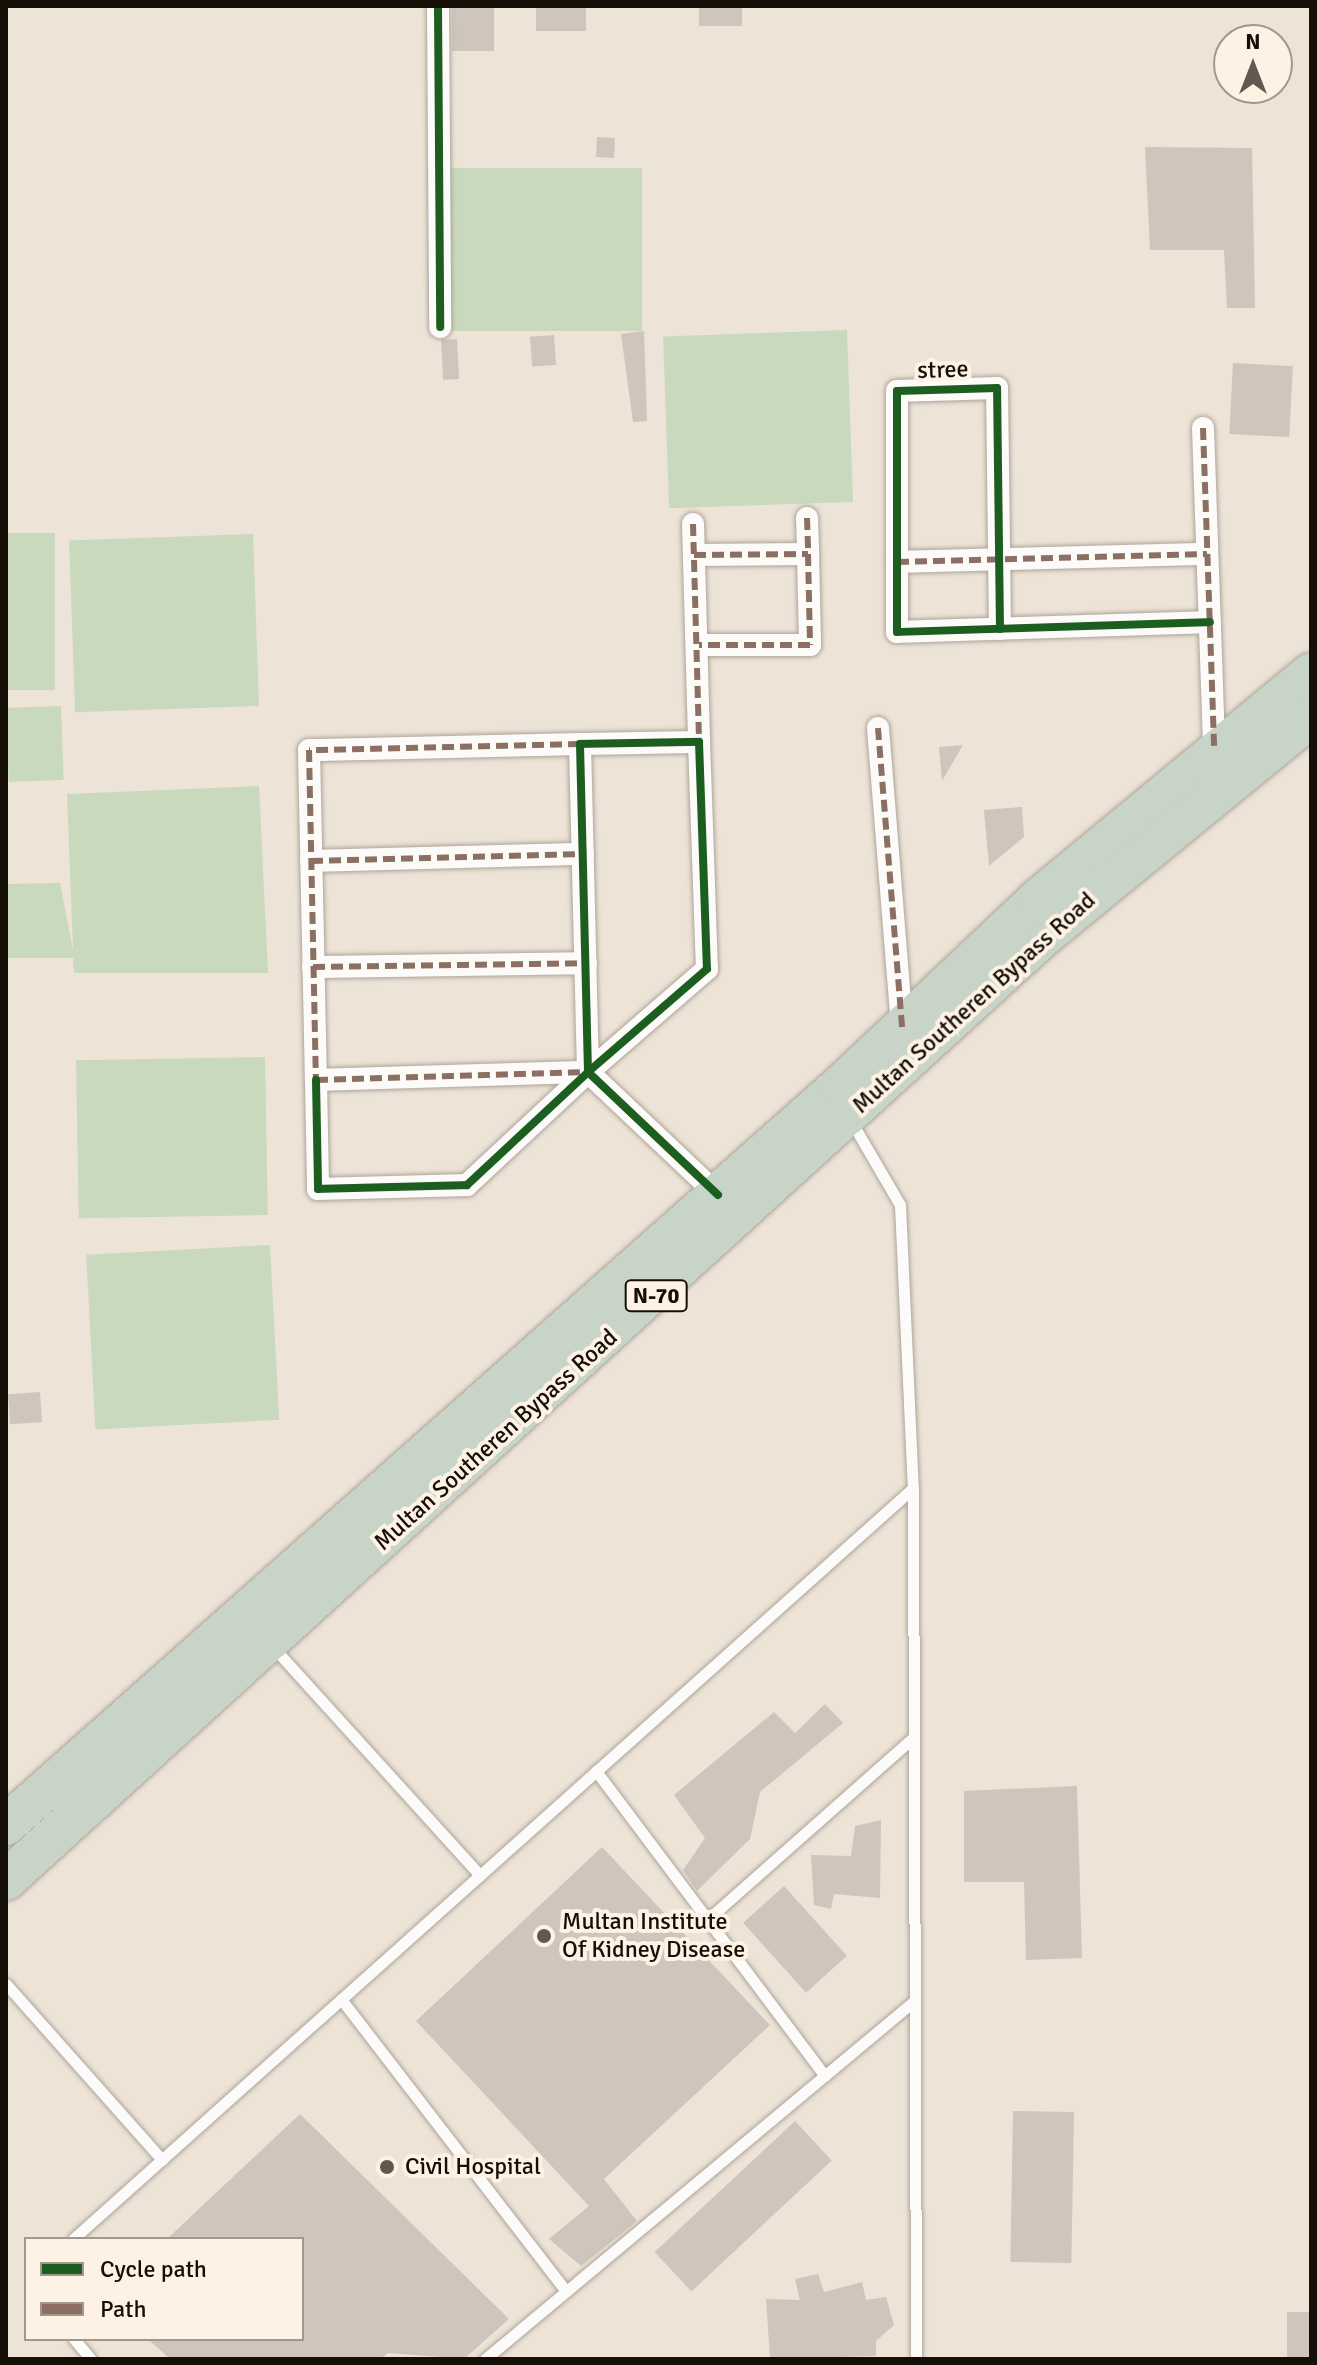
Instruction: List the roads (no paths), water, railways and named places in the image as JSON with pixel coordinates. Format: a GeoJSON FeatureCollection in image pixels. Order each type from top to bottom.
{"type":"FeatureCollection","features":[{"type":"Feature","properties":{"kind":"highway","name":"Multan Southeren Bypass Road"},"geometry":{"type":"LineString","coordinates":[[6,1825],[718,1195],[902,1029],[1038,899],[1214,750],[1311,673]]}},
{"type":"Feature","properties":{"kind":"highway","name":"Multan Southeren Bypass Road"},"geometry":{"type":"LineString","coordinates":[[6,1880],[849,1117],[1045,935],[1311,717]]}},
{"type":"Feature","properties":{"kind":"street"},"geometry":{"type":"LineString","coordinates":[[438,6],[440,327]]}},
{"type":"Feature","properties":{"kind":"street","name":"stree"},"geometry":{"type":"LineString","coordinates":[[1000,629],[997,388],[897,391],[897,632],[1000,629],[1210,622]]}},
{"type":"Feature","properties":{"kind":"street"},"geometry":{"type":"LineString","coordinates":[[1203,428],[1214,750]]}},
{"type":"Feature","properties":{"kind":"street"},"geometry":{"type":"LineString","coordinates":[[699,645],[810,645],[807,518]]}},
{"type":"Feature","properties":{"kind":"street"},"geometry":{"type":"LineString","coordinates":[[693,524],[707,969],[588,1072],[467,1185],[318,1189],[309,750],[699,742]]}},
{"type":"Feature","properties":{"kind":"street"},"geometry":{"type":"LineString","coordinates":[[694,555],[808,554]]}},
{"type":"Feature","properties":{"kind":"street"},"geometry":{"type":"LineString","coordinates":[[897,562],[999,562],[1207,554]]}},
{"type":"Feature","properties":{"kind":"street"},"geometry":{"type":"LineString","coordinates":[[878,728],[902,1029]]}},
{"type":"Feature","properties":{"kind":"street"},"geometry":{"type":"LineString","coordinates":[[580,744],[588,1072]]}},
{"type":"Feature","properties":{"kind":"street"},"geometry":{"type":"LineString","coordinates":[[311,861],[583,854]]}},
{"type":"Feature","properties":{"kind":"street"},"geometry":{"type":"LineString","coordinates":[[313,967],[586,963]]}},
{"type":"Feature","properties":{"kind":"street"},"geometry":{"type":"LineString","coordinates":[[316,1080],[588,1072],[718,1195]]}},
{"type":"Feature","properties":{"kind":"lane"},"geometry":{"type":"LineString","coordinates":[[849,1117],[900,1205],[913,1488],[916,2355]]}},
{"type":"Feature","properties":{"kind":"lane"},"geometry":{"type":"LineString","coordinates":[[75,2237],[913,1488]]}},
{"type":"Feature","properties":{"kind":"lane"},"geometry":{"type":"LineString","coordinates":[[270,1643],[480,1875]]}},
{"type":"Feature","properties":{"kind":"lane"},"geometry":{"type":"LineString","coordinates":[[708,1919],[914,1737]]}},
{"type":"Feature","properties":{"kind":"lane"},"geometry":{"type":"LineString","coordinates":[[596,1771],[825,2076]]}},
{"type":"Feature","properties":{"kind":"lane"},"geometry":{"type":"LineString","coordinates":[[6,1984],[162,2160]]}},
{"type":"Feature","properties":{"kind":"lane"},"geometry":{"type":"LineString","coordinates":[[341,1999],[566,2291]]}},
{"type":"Feature","properties":{"kind":"lane"},"geometry":{"type":"LineString","coordinates":[[485,2359],[914,2001]]}},
{"type":"Feature","properties":{"kind":"lane"},"geometry":{"type":"LineString","coordinates":[[76,2341],[91,2359]]}},
{"type":"Feature","properties":{"kind":"place","name":"Multan Institute Of Kidney Disease"},"geometry":{"type":"Point","coordinates":[544,1936]}},
{"type":"Feature","properties":{"kind":"place","name":"Civil Hospital"},"geometry":{"type":"Point","coordinates":[387,2167]}}]}
